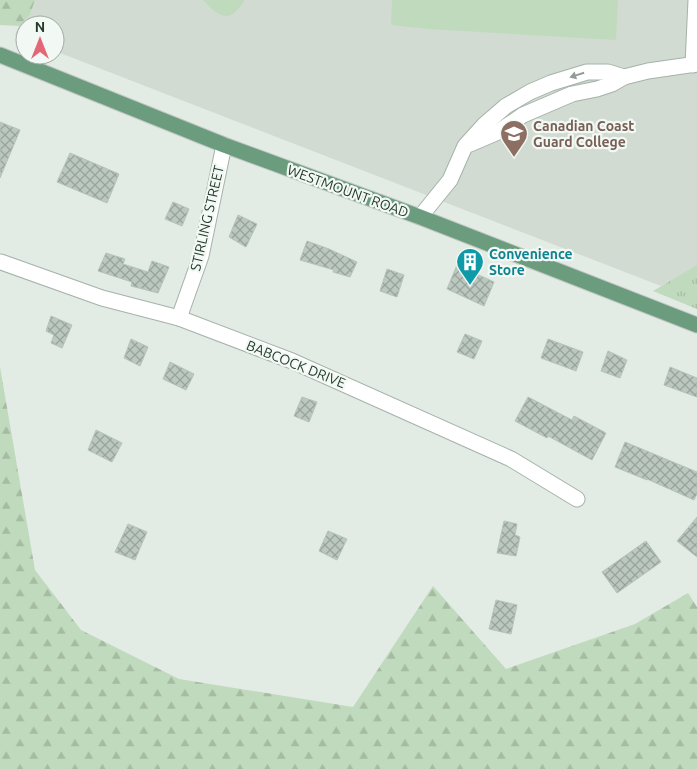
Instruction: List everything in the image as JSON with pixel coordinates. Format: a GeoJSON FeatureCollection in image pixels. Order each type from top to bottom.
{"type":"FeatureCollection","features":[{"type":"Feature","properties":{"kind":"main road","name":"WESTMOUNT ROAD"},"geometry":{"type":"LineString","coordinates":[[0,55],[224,145],[420,217],[697,326]]}},
{"type":"Feature","properties":{"kind":"street"},"geometry":{"type":"LineString","coordinates":[[420,217],[450,180],[465,146],[498,132],[523,115],[572,94],[597,89],[612,84],[624,77],[648,71],[695,65],[696,0]]}},
{"type":"Feature","properties":{"kind":"street","name":"STIRLING STREET"},"geometry":{"type":"LineString","coordinates":[[179,318],[201,256],[224,145]]}},
{"type":"Feature","properties":{"kind":"street","name":"BABCOCK DRIVE"},"geometry":{"type":"LineString","coordinates":[[1,262],[102,298],[179,318],[292,361],[511,459],[577,499]]}},
{"type":"Feature","properties":{"kind":"shaded area","name":"Canadian Coast Guard College"},"geometry":{"type":"Polygon","coordinates":[[[30,0],[697,0],[697,266],[661,286],[65,55],[65,15],[24,15],[30,0]]]}},
{"type":"Feature","properties":{"kind":"green space"},"geometry":{"type":"Polygon","coordinates":[[[0,0],[35,0],[29,15],[15,15],[15,26],[0,25],[0,0]]]}},
{"type":"Feature","properties":{"kind":"green space"},"geometry":{"type":"Polygon","coordinates":[[[203,0],[245,0],[234,13],[225,16],[217,13],[203,0]]]}},
{"type":"Feature","properties":{"kind":"green space"},"geometry":{"type":"Polygon","coordinates":[[[392,0],[618,0],[616,40],[428,29],[391,25],[392,0]]]}},
{"type":"Feature","properties":{"kind":"green space"},"geometry":{"type":"Polygon","coordinates":[[[697,265],[697,309],[653,291],[697,265]]]}},
{"type":"Feature","properties":{"kind":"green space"},"geometry":{"type":"Polygon","coordinates":[[[0,367],[35,570],[81,630],[179,679],[353,707],[433,586],[506,669],[635,624],[688,593],[697,607],[697,769],[0,769],[0,367]]]}},
{"type":"Feature","properties":{"kind":"building"},"geometry":{"type":"Polygon","coordinates":[[[0,122],[20,130],[0,178],[0,122]]]}},
{"type":"Feature","properties":{"kind":"building"},"geometry":{"type":"Polygon","coordinates":[[[70,153],[119,174],[107,203],[57,182],[70,153]]]}},
{"type":"Feature","properties":{"kind":"building"},"geometry":{"type":"Polygon","coordinates":[[[173,202],[189,209],[182,226],[165,219],[173,202]]]}},
{"type":"Feature","properties":{"kind":"building"},"geometry":{"type":"Polygon","coordinates":[[[238,215],[257,224],[246,247],[229,237],[238,215]]]}},
{"type":"Feature","properties":{"kind":"building"},"geometry":{"type":"Polygon","coordinates":[[[307,241],[357,262],[350,277],[300,260],[307,241]]]}},
{"type":"Feature","properties":{"kind":"building"},"geometry":{"type":"Polygon","coordinates":[[[106,253],[125,259],[123,264],[148,272],[152,261],[169,267],[158,293],[131,286],[132,282],[98,271],[106,253]]]}},
{"type":"Feature","properties":{"kind":"building","name":"Convenience Store"},"geometry":{"type":"Polygon","coordinates":[[[457,265],[494,282],[484,306],[447,289],[457,265]]]}},
{"type":"Feature","properties":{"kind":"building"},"geometry":{"type":"Polygon","coordinates":[[[387,269],[404,275],[397,297],[380,291],[387,269]]]}},
{"type":"Feature","properties":{"kind":"building"},"geometry":{"type":"Polygon","coordinates":[[[51,316],[72,325],[62,348],[51,343],[54,335],[46,331],[51,316]]]}},
{"type":"Feature","properties":{"kind":"building"},"geometry":{"type":"Polygon","coordinates":[[[465,334],[482,341],[474,359],[457,352],[465,334]]]}},
{"type":"Feature","properties":{"kind":"building"},"geometry":{"type":"Polygon","coordinates":[[[131,339],[148,347],[140,366],[124,358],[131,339]]]}},
{"type":"Feature","properties":{"kind":"building"},"geometry":{"type":"Polygon","coordinates":[[[548,339],[583,352],[576,371],[541,358],[548,339]]]}},
{"type":"Feature","properties":{"kind":"building"},"geometry":{"type":"Polygon","coordinates":[[[608,351],[627,360],[620,378],[601,371],[608,351]]]}},
{"type":"Feature","properties":{"kind":"building"},"geometry":{"type":"Polygon","coordinates":[[[170,362],[194,374],[186,390],[163,379],[170,362]]]}},
{"type":"Feature","properties":{"kind":"building"},"geometry":{"type":"Polygon","coordinates":[[[670,367],[697,378],[697,397],[664,385],[670,367]]]}},
{"type":"Feature","properties":{"kind":"building"},"geometry":{"type":"Polygon","coordinates":[[[302,397],[317,402],[309,422],[294,416],[302,397]]]}},
{"type":"Feature","properties":{"kind":"building"},"geometry":{"type":"Polygon","coordinates":[[[528,397],[572,420],[574,416],[606,433],[592,460],[548,436],[547,438],[515,421],[528,397]]]}},
{"type":"Feature","properties":{"kind":"building"},"geometry":{"type":"Polygon","coordinates":[[[96,430],[122,443],[112,462],[88,450],[96,430]]]}},
{"type":"Feature","properties":{"kind":"building"},"geometry":{"type":"Polygon","coordinates":[[[625,442],[697,472],[697,494],[694,500],[615,467],[625,442]]]}},
{"type":"Feature","properties":{"kind":"building"},"geometry":{"type":"Polygon","coordinates":[[[697,517],[697,557],[677,541],[697,517]]]}},
{"type":"Feature","properties":{"kind":"building"},"geometry":{"type":"Polygon","coordinates":[[[504,521],[517,524],[515,535],[520,537],[516,556],[497,553],[504,521]]]}},
{"type":"Feature","properties":{"kind":"building"},"geometry":{"type":"Polygon","coordinates":[[[128,524],[147,532],[135,560],[115,552],[128,524]]]}},
{"type":"Feature","properties":{"kind":"building"},"geometry":{"type":"Polygon","coordinates":[[[328,531],[347,539],[337,560],[319,551],[328,531]]]}},
{"type":"Feature","properties":{"kind":"building"},"geometry":{"type":"Polygon","coordinates":[[[646,541],[661,562],[617,593],[602,572],[646,541]]]}},
{"type":"Feature","properties":{"kind":"building"},"geometry":{"type":"Polygon","coordinates":[[[496,600],[517,605],[511,634],[489,629],[496,600]]]}},
{"type":"Feature","properties":{"kind":"place","name":"Canadian Coast Guard College"},"geometry":{"type":"Point","coordinates":[514,158]}},
{"type":"Feature","properties":{"kind":"place","name":"Convenience Store"},"geometry":{"type":"Point","coordinates":[470,286]}}]}
